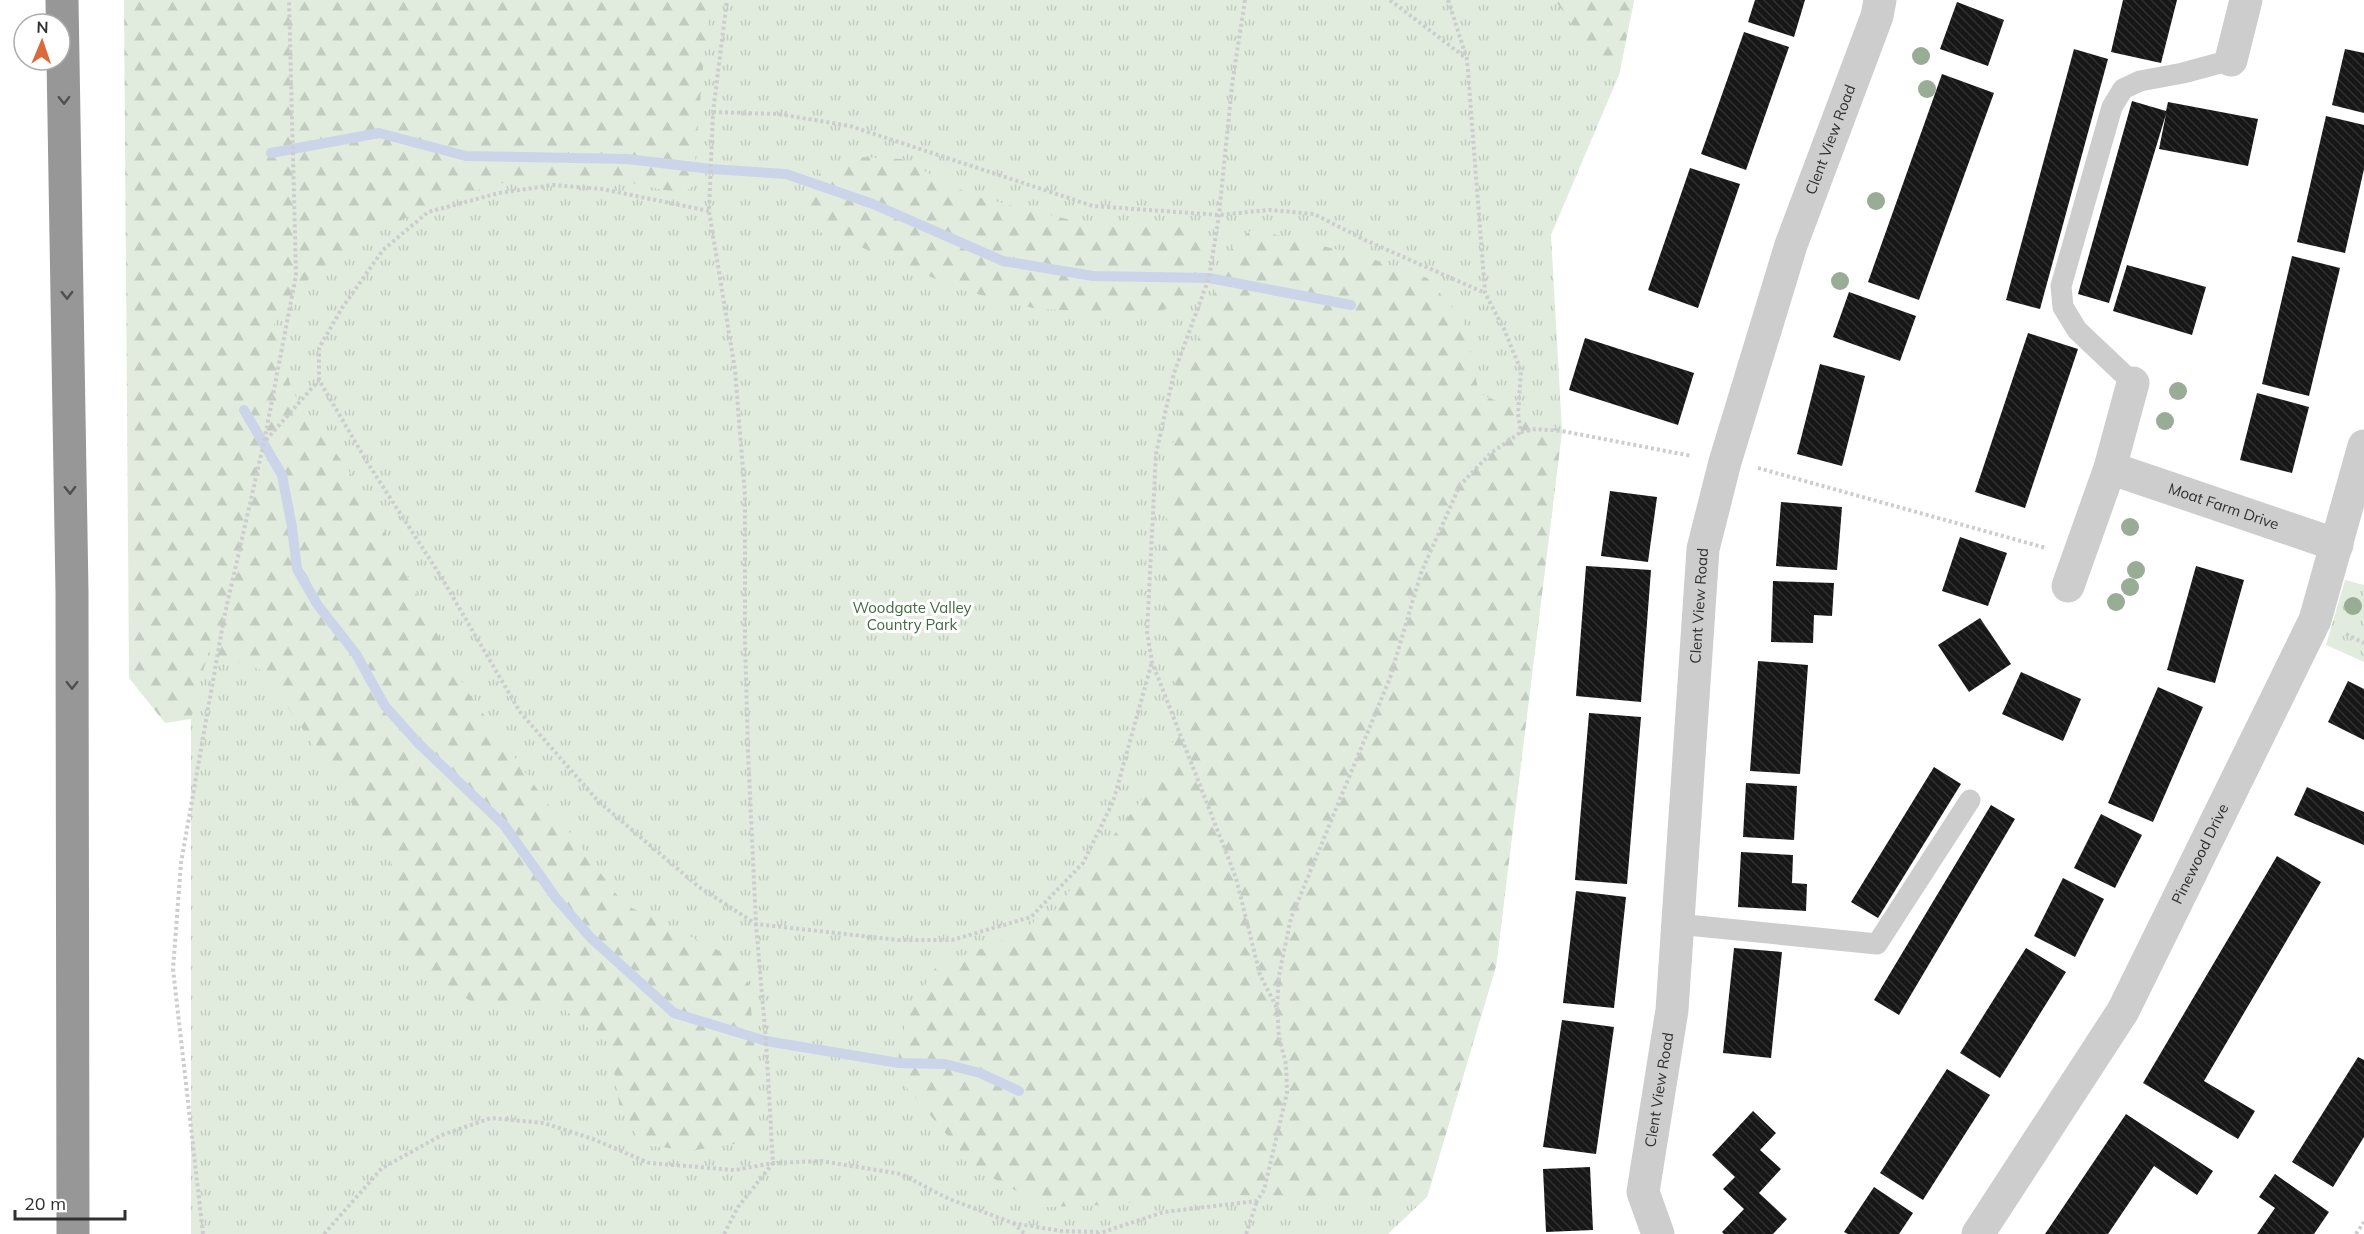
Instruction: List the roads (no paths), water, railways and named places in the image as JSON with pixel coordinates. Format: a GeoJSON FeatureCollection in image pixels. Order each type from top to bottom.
{"type":"FeatureCollection","features":[{"type":"Feature","properties":{"kind":"highway"},"geometry":{"type":"LineString","coordinates":[[62,0],[72,592],[73,1234]]}},
{"type":"Feature","properties":{"kind":"street","name":"Clent View Road"},"geometry":{"type":"LineString","coordinates":[[1658,1234],[1643,1192],[1672,1010],[1703,549],[1725,462],[1791,245],[1877,16],[1880,0]]}},
{"type":"Feature","properties":{"kind":"street"},"geometry":{"type":"LineString","coordinates":[[2231,60],[2246,0]]}},
{"type":"Feature","properties":{"kind":"street"},"geometry":{"type":"LineString","coordinates":[[2074,572],[2110,468],[2133,383]]}},
{"type":"Feature","properties":{"kind":"street","name":"Pinewood Drive"},"geometry":{"type":"LineString","coordinates":[[1978,1234],[2123,1011],[2315,620],[2364,446]]}},
{"type":"Feature","properties":{"kind":"street","name":"Moat Farm Drive"},"geometry":{"type":"LineString","coordinates":[[2110,468],[2337,545]]}},
{"type":"Feature","properties":{"kind":"lane"},"geometry":{"type":"LineString","coordinates":[[2133,383],[2077,330],[2062,307],[2061,286],[2112,106],[2123,89],[2140,81],[2183,73],[2231,60]]}},
{"type":"Feature","properties":{"kind":"lane"},"geometry":{"type":"LineString","coordinates":[[1677,924],[1877,944],[1970,800]]}},
{"type":"Feature","properties":{"kind":"waterway"},"geometry":{"type":"LineString","coordinates":[[271,153],[379,133],[466,156],[627,159],[711,169],[786,174],[873,204],[1003,261],[1093,276],[1209,278],[1351,305]]}},
{"type":"Feature","properties":{"kind":"waterway"},"geometry":{"type":"LineString","coordinates":[[244,410],[282,475],[297,569],[317,604],[356,654],[385,706],[418,743],[504,825],[556,898],[591,938],[674,1013],[766,1041],[899,1063],[945,1064],[980,1073],[1019,1091]]}},
{"type":"Feature","properties":{"kind":"park label","name":"Woodgate Valley Country Park"},"geometry":{"type":"Point","coordinates":[912,616]}}]}
